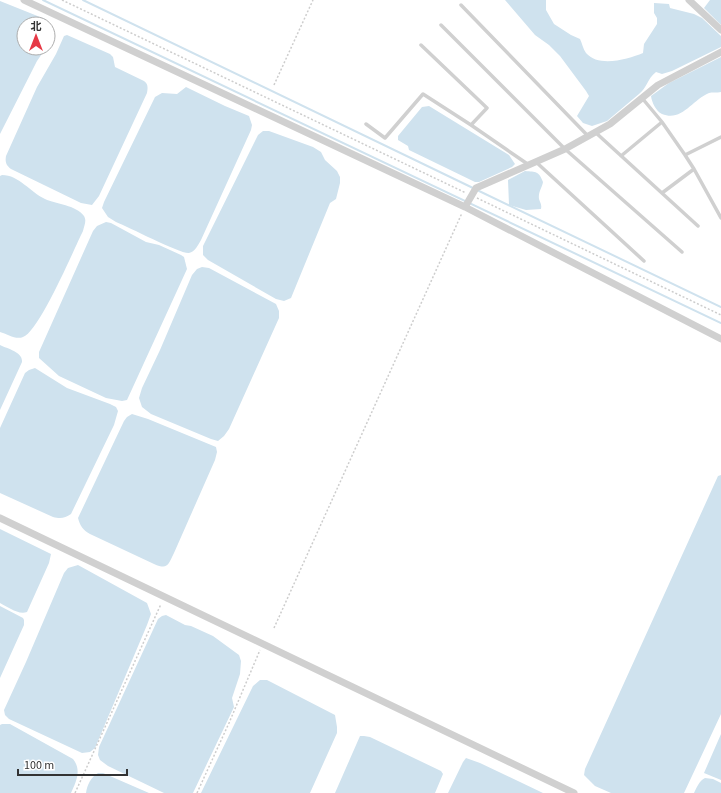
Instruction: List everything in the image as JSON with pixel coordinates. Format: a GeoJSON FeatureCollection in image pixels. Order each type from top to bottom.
{"type":"FeatureCollection","features":[{"type":"Feature","properties":{"kind":"street"},"geometry":{"type":"LineString","coordinates":[[24,0],[470,198],[721,339]]}},
{"type":"Feature","properties":{"kind":"street"},"geometry":{"type":"LineString","coordinates":[[689,0],[721,30]]}},
{"type":"Feature","properties":{"kind":"street"},"geometry":{"type":"LineString","coordinates":[[470,198],[610,124],[658,85],[721,52]]}},
{"type":"Feature","properties":{"kind":"street"},"geometry":{"type":"LineString","coordinates":[[0,518],[574,793]]}},
{"type":"Feature","properties":{"kind":"lane"},"geometry":{"type":"LineString","coordinates":[[461,5],[588,136]]}},
{"type":"Feature","properties":{"kind":"lane"},"geometry":{"type":"LineString","coordinates":[[441,25],[565,149],[682,252]]}},
{"type":"Feature","properties":{"kind":"lane"},"geometry":{"type":"LineString","coordinates":[[421,45],[487,108],[471,124]]}},
{"type":"Feature","properties":{"kind":"lane"},"geometry":{"type":"LineString","coordinates":[[366,124],[385,138],[423,94],[532,164],[644,261]]}},
{"type":"Feature","properties":{"kind":"lane"},"geometry":{"type":"LineString","coordinates":[[642,98],[662,122],[694,169],[721,218]]}},
{"type":"Feature","properties":{"kind":"lane"},"geometry":{"type":"LineString","coordinates":[[622,156],[662,122]]}},
{"type":"Feature","properties":{"kind":"lane"},"geometry":{"type":"LineString","coordinates":[[595,132],[698,226]]}},
{"type":"Feature","properties":{"kind":"lane"},"geometry":{"type":"LineString","coordinates":[[685,156],[721,137]]}},
{"type":"Feature","properties":{"kind":"lane"},"geometry":{"type":"LineString","coordinates":[[662,193],[694,169]]}},
{"type":"Feature","properties":{"kind":"path"},"geometry":{"type":"LineString","coordinates":[[62,0],[470,198],[721,315]]}},
{"type":"Feature","properties":{"kind":"path"},"geometry":{"type":"LineString","coordinates":[[274,85],[313,0]]}},
{"type":"Feature","properties":{"kind":"path"},"geometry":{"type":"LineString","coordinates":[[274,628],[470,198]]}},
{"type":"Feature","properties":{"kind":"path"},"geometry":{"type":"LineString","coordinates":[[75,793],[164,596]]}},
{"type":"Feature","properties":{"kind":"path"},"geometry":{"type":"LineString","coordinates":[[197,793],[263,644]]}},
{"type":"Feature","properties":{"kind":"water"},"geometry":{"type":"Polygon","coordinates":[[[505,0],[546,0],[546,10],[554,24],[580,39],[586,53],[592,58],[598,60],[622,60],[643,53],[644,44],[657,24],[657,18],[654,13],[654,3],[669,4],[670,8],[694,14],[702,18],[721,36],[721,47],[672,71],[662,74],[656,72],[642,92],[607,121],[592,126],[583,123],[577,116],[589,96],[586,91],[560,56],[549,45],[535,35],[505,0]]]}},
{"type":"Feature","properties":{"kind":"water"},"geometry":{"type":"Polygon","coordinates":[[[710,0],[721,0],[721,25],[704,8],[710,0]]]}},
{"type":"Feature","properties":{"kind":"water"},"geometry":{"type":"Polygon","coordinates":[[[0,1],[38,16],[16,16],[16,56],[40,56],[0,134],[0,1]]]}},
{"type":"Feature","properties":{"kind":"water"},"geometry":{"type":"Polygon","coordinates":[[[67,35],[110,54],[113,57],[115,67],[144,81],[148,89],[99,196],[92,205],[81,203],[11,169],[6,162],[6,156],[37,87],[56,56],[64,36],[67,35]]]}},
{"type":"Feature","properties":{"kind":"water"},"geometry":{"type":"Polygon","coordinates":[[[721,57],[721,92],[709,93],[703,96],[687,109],[675,115],[669,116],[662,114],[656,109],[651,96],[669,83],[721,57]]]}},
{"type":"Feature","properties":{"kind":"water"},"geometry":{"type":"Polygon","coordinates":[[[186,87],[249,116],[252,125],[201,240],[195,250],[189,253],[165,245],[116,222],[108,217],[102,208],[155,97],[162,93],[177,94],[186,87]]]}},
{"type":"Feature","properties":{"kind":"water"},"geometry":{"type":"Polygon","coordinates":[[[429,106],[509,155],[515,164],[512,167],[479,182],[475,182],[409,150],[408,146],[398,140],[398,136],[422,107],[429,106]]]}},
{"type":"Feature","properties":{"kind":"water"},"geometry":{"type":"Polygon","coordinates":[[[263,131],[269,131],[313,147],[321,152],[325,160],[337,171],[340,177],[336,199],[330,203],[291,298],[284,301],[276,299],[208,260],[203,255],[203,246],[258,135],[263,131]]]}},
{"type":"Feature","properties":{"kind":"water"},"geometry":{"type":"Polygon","coordinates":[[[525,171],[537,173],[542,178],[543,182],[539,197],[541,209],[526,210],[509,205],[508,180],[525,171]]]}},
{"type":"Feature","properties":{"kind":"water"},"geometry":{"type":"Polygon","coordinates":[[[2,175],[14,178],[45,199],[76,209],[84,216],[85,220],[83,231],[47,306],[30,332],[20,338],[0,332],[0,176],[2,175]]]}},
{"type":"Feature","properties":{"kind":"water"},"geometry":{"type":"Polygon","coordinates":[[[106,222],[111,223],[146,242],[159,245],[181,255],[184,257],[187,269],[127,400],[122,401],[106,398],[59,376],[39,358],[39,352],[93,231],[97,226],[106,222]]]}},
{"type":"Feature","properties":{"kind":"water"},"geometry":{"type":"Polygon","coordinates":[[[202,267],[209,268],[276,304],[279,311],[279,318],[229,429],[218,441],[151,414],[142,407],[139,398],[142,388],[192,275],[197,269],[202,267]]]}},
{"type":"Feature","properties":{"kind":"water"},"geometry":{"type":"Polygon","coordinates":[[[0,345],[18,353],[22,359],[22,362],[0,410],[0,345]]]}},
{"type":"Feature","properties":{"kind":"water"},"geometry":{"type":"Polygon","coordinates":[[[35,368],[67,388],[110,404],[116,407],[118,411],[114,425],[71,514],[63,518],[53,517],[0,493],[0,428],[25,373],[35,368]]]}},
{"type":"Feature","properties":{"kind":"water"},"geometry":{"type":"Polygon","coordinates":[[[132,414],[216,447],[217,452],[215,460],[174,553],[169,563],[165,566],[154,564],[90,534],[82,528],[78,518],[124,421],[132,414]]]}},
{"type":"Feature","properties":{"kind":"water"},"geometry":{"type":"Polygon","coordinates":[[[721,475],[721,714],[684,793],[611,793],[595,786],[584,775],[585,769],[718,476],[721,475]]]}},
{"type":"Feature","properties":{"kind":"water"},"geometry":{"type":"Polygon","coordinates":[[[0,529],[51,554],[49,563],[27,612],[24,613],[17,612],[0,603],[0,529]]]}},
{"type":"Feature","properties":{"kind":"water"},"geometry":{"type":"Polygon","coordinates":[[[78,565],[147,603],[151,614],[95,748],[90,752],[82,753],[9,719],[5,715],[4,710],[64,573],[68,568],[78,565]]]}},
{"type":"Feature","properties":{"kind":"water"},"geometry":{"type":"Polygon","coordinates":[[[0,606],[23,618],[24,625],[0,678],[0,606]]]}},
{"type":"Feature","properties":{"kind":"water"},"geometry":{"type":"Polygon","coordinates":[[[166,615],[185,625],[191,626],[213,636],[239,655],[241,661],[240,674],[232,698],[234,707],[193,793],[164,793],[108,766],[100,760],[98,755],[99,747],[158,619],[166,615]]]}},
{"type":"Feature","properties":{"kind":"water"},"geometry":{"type":"Polygon","coordinates":[[[260,680],[267,680],[335,715],[337,733],[310,793],[201,793],[253,686],[260,680]]]}},
{"type":"Feature","properties":{"kind":"water"},"geometry":{"type":"Polygon","coordinates":[[[10,724],[73,759],[76,763],[78,772],[71,793],[0,793],[0,725],[10,724]]]}},
{"type":"Feature","properties":{"kind":"water"},"geometry":{"type":"Polygon","coordinates":[[[721,734],[721,780],[704,773],[721,734]]]}},
{"type":"Feature","properties":{"kind":"water"},"geometry":{"type":"Polygon","coordinates":[[[360,736],[370,737],[441,771],[443,774],[435,793],[335,793],[360,736]]]}},
{"type":"Feature","properties":{"kind":"water"},"geometry":{"type":"Polygon","coordinates":[[[466,758],[480,763],[543,793],[448,793],[466,758]]]}},
{"type":"Feature","properties":{"kind":"water"},"geometry":{"type":"Polygon","coordinates":[[[98,773],[103,773],[149,793],[86,793],[87,787],[93,777],[98,773]]]}},
{"type":"Feature","properties":{"kind":"water"},"geometry":{"type":"Polygon","coordinates":[[[705,778],[713,779],[721,783],[721,793],[694,793],[700,782],[705,778]]]}},
{"type":"Feature","properties":{"kind":"waterway"},"geometry":{"type":"LineString","coordinates":[[43,0],[721,323]]}},
{"type":"Feature","properties":{"kind":"waterway"},"geometry":{"type":"LineString","coordinates":[[83,0],[473,188]]}},
{"type":"Feature","properties":{"kind":"waterway"},"geometry":{"type":"LineString","coordinates":[[477,190],[721,307]]}}]}
